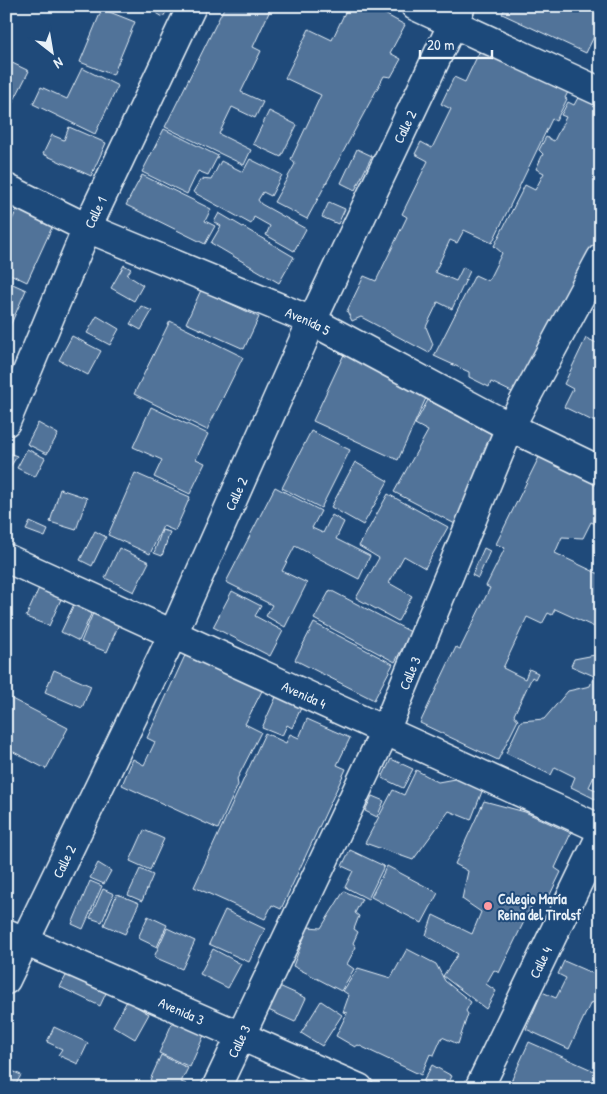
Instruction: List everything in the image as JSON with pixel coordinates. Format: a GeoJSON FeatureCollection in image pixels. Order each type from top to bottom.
{"type":"FeatureCollection","features":[{"type":"Feature","properties":{"kind":"street","name":"Calle 1"},"geometry":{"type":"LineString","coordinates":[[6,422],[87,228],[192,6]]}},
{"type":"Feature","properties":{"kind":"street"},"geometry":{"type":"LineString","coordinates":[[415,6],[457,15],[601,92]]}},
{"type":"Feature","properties":{"kind":"street","name":"Calle 2"},"geometry":{"type":"LineString","coordinates":[[6,980],[15,937],[173,634],[312,320],[457,15]]}},
{"type":"Feature","properties":{"kind":"street","name":"Avenida 5"},"geometry":{"type":"LineString","coordinates":[[6,188],[87,228],[312,320],[510,427],[601,471]]}},
{"type":"Feature","properties":{"kind":"street","name":"Calle 3"},"geometry":{"type":"LineString","coordinates":[[216,1088],[385,731],[510,427],[601,258]]}},
{"type":"Feature","properties":{"kind":"street","name":"Avenida 4"},"geometry":{"type":"LineString","coordinates":[[6,558],[601,829]]}},
{"type":"Feature","properties":{"kind":"street","name":"Calle 4"},"geometry":{"type":"LineString","coordinates":[[479,1088],[601,835]]}},
{"type":"Feature","properties":{"kind":"street","name":"Avenida 3"},"geometry":{"type":"LineString","coordinates":[[15,937],[359,1088]]}},
{"type":"Feature","properties":{"kind":"building"},"geometry":{"type":"Polygon","coordinates":[[[145,6],[170,6],[163,17],[145,6]]]}},
{"type":"Feature","properties":{"kind":"building"},"geometry":{"type":"Polygon","coordinates":[[[225,6],[272,6],[253,47],[261,51],[241,92],[263,102],[255,118],[232,107],[219,134],[251,150],[244,165],[165,127],[225,6]]]}},
{"type":"Feature","properties":{"kind":"building"},"geometry":{"type":"Polygon","coordinates":[[[348,6],[387,6],[383,13],[405,25],[390,53],[401,59],[391,77],[384,76],[307,219],[274,202],[295,164],[291,159],[321,95],[285,78],[309,29],[332,40],[348,6]]]}},
{"type":"Feature","properties":{"kind":"building"},"geometry":{"type":"Polygon","coordinates":[[[506,6],[581,6],[586,9],[587,6],[601,6],[601,22],[586,53],[502,14],[506,6]]]}},
{"type":"Feature","properties":{"kind":"building"},"geometry":{"type":"Polygon","coordinates":[[[102,9],[135,22],[113,75],[80,62],[102,9]]]}},
{"type":"Feature","properties":{"kind":"building"},"geometry":{"type":"Polygon","coordinates":[[[484,42],[572,84],[556,121],[552,119],[492,243],[464,230],[457,243],[450,240],[435,272],[456,281],[463,267],[470,271],[452,309],[438,302],[426,327],[433,344],[429,353],[361,317],[352,321],[347,311],[364,276],[376,281],[407,217],[402,214],[428,161],[415,154],[421,142],[432,148],[451,109],[441,104],[454,77],[465,82],[484,42]]]}},
{"type":"Feature","properties":{"kind":"building"},"geometry":{"type":"Polygon","coordinates":[[[8,61],[29,71],[6,116],[6,64],[8,61]]]}},
{"type":"Feature","properties":{"kind":"building"},"geometry":{"type":"Polygon","coordinates":[[[82,68],[118,86],[95,134],[33,104],[41,87],[67,99],[82,68]]]}},
{"type":"Feature","properties":{"kind":"building"},"geometry":{"type":"Polygon","coordinates":[[[581,92],[601,102],[601,235],[520,396],[491,382],[489,387],[469,377],[469,372],[434,356],[475,275],[488,281],[502,253],[494,246],[525,185],[535,190],[544,173],[536,169],[543,154],[539,150],[546,137],[554,141],[566,117],[561,115],[568,102],[574,105],[581,92]]]}},
{"type":"Feature","properties":{"kind":"building"},"geometry":{"type":"Polygon","coordinates":[[[269,111],[297,125],[281,157],[253,144],[269,111]]]}},
{"type":"Feature","properties":{"kind":"building"},"geometry":{"type":"Polygon","coordinates":[[[69,127],[106,143],[91,176],[43,154],[52,135],[64,140],[69,127]]]}},
{"type":"Feature","properties":{"kind":"building"},"geometry":{"type":"Polygon","coordinates":[[[164,129],[218,156],[208,175],[198,171],[187,194],[142,172],[164,129]]]}},
{"type":"Feature","properties":{"kind":"building"},"geometry":{"type":"Polygon","coordinates":[[[357,149],[372,156],[355,190],[341,183],[357,149]]]}},
{"type":"Feature","properties":{"kind":"building"},"geometry":{"type":"Polygon","coordinates":[[[250,159],[282,175],[271,196],[263,192],[258,200],[261,204],[306,229],[294,251],[266,235],[270,226],[254,217],[251,224],[193,192],[201,179],[211,180],[221,161],[243,172],[250,159]]]}},
{"type":"Feature","properties":{"kind":"building"},"geometry":{"type":"Polygon","coordinates":[[[142,175],[211,209],[205,221],[215,226],[205,244],[126,205],[142,175]]]}},
{"type":"Feature","properties":{"kind":"building"},"geometry":{"type":"Polygon","coordinates":[[[329,202],[345,209],[338,224],[322,217],[329,202]]]}},
{"type":"Feature","properties":{"kind":"building"},"geometry":{"type":"Polygon","coordinates":[[[18,207],[54,223],[27,282],[6,272],[6,233],[18,207]]]}},
{"type":"Feature","properties":{"kind":"building"},"geometry":{"type":"Polygon","coordinates":[[[219,213],[294,257],[279,283],[211,243],[221,226],[214,222],[219,213]]]}},
{"type":"Feature","properties":{"kind":"building"},"geometry":{"type":"Polygon","coordinates":[[[124,265],[131,269],[127,275],[143,285],[134,301],[111,288],[124,265]]]}},
{"type":"Feature","properties":{"kind":"building"},"geometry":{"type":"Polygon","coordinates":[[[6,281],[26,290],[10,326],[6,324],[6,281]]]}},
{"type":"Feature","properties":{"kind":"building"},"geometry":{"type":"Polygon","coordinates":[[[201,290],[259,317],[244,349],[186,323],[201,290]]]}},
{"type":"Feature","properties":{"kind":"building"},"geometry":{"type":"Polygon","coordinates":[[[141,306],[152,311],[141,330],[130,324],[141,306]]]}},
{"type":"Feature","properties":{"kind":"building"},"geometry":{"type":"Polygon","coordinates":[[[97,316],[119,329],[110,345],[87,333],[97,316]]]}},
{"type":"Feature","properties":{"kind":"building"},"geometry":{"type":"Polygon","coordinates":[[[170,321],[243,357],[207,430],[134,394],[170,321]]]}},
{"type":"Feature","properties":{"kind":"building"},"geometry":{"type":"Polygon","coordinates":[[[72,336],[101,351],[88,375],[59,360],[72,336]]]}},
{"type":"Feature","properties":{"kind":"building"},"geometry":{"type":"Polygon","coordinates":[[[586,338],[601,345],[601,425],[564,407],[573,389],[564,384],[586,338]]]}},
{"type":"Feature","properties":{"kind":"building"},"geometry":{"type":"Polygon","coordinates":[[[347,348],[431,387],[398,460],[313,421],[347,348]]]}},
{"type":"Feature","properties":{"kind":"building"},"geometry":{"type":"Polygon","coordinates":[[[428,400],[503,440],[457,525],[394,492],[428,431],[415,424],[428,400]]]}},
{"type":"Feature","properties":{"kind":"building"},"geometry":{"type":"Polygon","coordinates":[[[151,407],[208,434],[196,459],[205,463],[190,494],[154,477],[162,460],[133,447],[151,407]]]}},
{"type":"Feature","properties":{"kind":"building"},"geometry":{"type":"Polygon","coordinates":[[[38,423],[58,434],[47,454],[27,444],[38,423]]]}},
{"type":"Feature","properties":{"kind":"building"},"geometry":{"type":"Polygon","coordinates":[[[311,431],[350,450],[321,508],[282,488],[311,431]]]}},
{"type":"Feature","properties":{"kind":"building"},"geometry":{"type":"Polygon","coordinates":[[[544,447],[601,474],[600,526],[591,522],[583,538],[562,537],[555,553],[601,575],[601,630],[555,609],[552,615],[548,613],[542,624],[527,617],[503,668],[525,679],[529,669],[538,673],[535,679],[532,677],[514,715],[518,720],[498,760],[420,723],[456,647],[460,649],[490,588],[486,586],[505,548],[496,544],[544,447]]]}},
{"type":"Feature","properties":{"kind":"building"},"geometry":{"type":"Polygon","coordinates":[[[27,449],[45,458],[35,477],[17,468],[27,449]]]}},
{"type":"Feature","properties":{"kind":"building"},"geometry":{"type":"Polygon","coordinates":[[[6,452],[17,456],[6,474],[6,452]]]}},
{"type":"Feature","properties":{"kind":"building"},"geometry":{"type":"Polygon","coordinates":[[[355,462],[388,481],[363,525],[331,507],[355,462]]]}},
{"type":"Feature","properties":{"kind":"building"},"geometry":{"type":"Polygon","coordinates":[[[135,473],[190,497],[175,531],[163,526],[150,554],[108,535],[135,473]]]}},
{"type":"Feature","properties":{"kind":"building"},"geometry":{"type":"Polygon","coordinates":[[[275,487],[321,511],[312,528],[323,533],[332,515],[344,522],[336,539],[370,556],[359,579],[295,546],[282,571],[307,583],[285,627],[266,616],[272,605],[226,582],[275,487]]]}},
{"type":"Feature","properties":{"kind":"building"},"geometry":{"type":"Polygon","coordinates":[[[60,489],[87,498],[76,530],[50,522],[60,489]]]}},
{"type":"Feature","properties":{"kind":"building"},"geometry":{"type":"Polygon","coordinates":[[[388,494],[448,527],[425,568],[404,556],[389,583],[412,596],[398,621],[356,598],[379,558],[359,546],[388,494]]]}},
{"type":"Feature","properties":{"kind":"building"},"geometry":{"type":"Polygon","coordinates":[[[30,522],[48,530],[45,537],[26,530],[30,522]]]}},
{"type":"Feature","properties":{"kind":"building"},"geometry":{"type":"Polygon","coordinates":[[[162,530],[170,532],[162,556],[154,553],[162,530]]]}},
{"type":"Feature","properties":{"kind":"building"},"geometry":{"type":"Polygon","coordinates":[[[95,531],[106,537],[92,566],[80,560],[95,531]]]}},
{"type":"Feature","properties":{"kind":"building"},"geometry":{"type":"Polygon","coordinates":[[[119,548],[149,562],[134,592],[105,578],[119,548]]]}},
{"type":"Feature","properties":{"kind":"building"},"geometry":{"type":"Polygon","coordinates":[[[484,548],[490,551],[478,578],[472,575],[484,548]]]}},
{"type":"Feature","properties":{"kind":"building"},"geometry":{"type":"Polygon","coordinates":[[[43,579],[66,588],[49,626],[26,617],[43,579]]]}},
{"type":"Feature","properties":{"kind":"building"},"geometry":{"type":"Polygon","coordinates":[[[330,590],[411,632],[395,662],[314,619],[330,590]]]}},
{"type":"Feature","properties":{"kind":"building"},"geometry":{"type":"Polygon","coordinates":[[[232,591],[261,606],[255,616],[283,631],[270,656],[213,627],[232,591]]]}},
{"type":"Feature","properties":{"kind":"building"},"geometry":{"type":"Polygon","coordinates":[[[74,604],[92,612],[79,641],[61,632],[74,604]]]}},
{"type":"Feature","properties":{"kind":"building"},"geometry":{"type":"Polygon","coordinates":[[[93,613],[119,624],[107,652],[81,642],[93,613]]]}},
{"type":"Feature","properties":{"kind":"building"},"geometry":{"type":"Polygon","coordinates":[[[314,623],[393,664],[374,700],[295,660],[314,623]]]}},
{"type":"Feature","properties":{"kind":"building"},"geometry":{"type":"Polygon","coordinates":[[[188,649],[267,681],[245,724],[261,732],[237,779],[238,785],[218,829],[122,785],[133,759],[144,765],[155,742],[147,738],[188,649]]]}},
{"type":"Feature","properties":{"kind":"building"},"geometry":{"type":"Polygon","coordinates":[[[601,651],[601,762],[589,787],[600,792],[597,800],[571,787],[575,777],[555,767],[551,775],[506,753],[521,721],[544,719],[568,691],[590,686],[594,676],[571,666],[574,659],[600,654],[601,651]]]}},
{"type":"Feature","properties":{"kind":"building"},"geometry":{"type":"Polygon","coordinates":[[[54,670],[91,686],[82,708],[45,692],[54,670]]]}},
{"type":"Feature","properties":{"kind":"building"},"geometry":{"type":"Polygon","coordinates":[[[280,688],[305,699],[292,728],[287,725],[282,736],[262,728],[280,688]]]}},
{"type":"Feature","properties":{"kind":"building"},"geometry":{"type":"Polygon","coordinates":[[[6,696],[68,728],[46,769],[6,748],[6,696]]]}},
{"type":"Feature","properties":{"kind":"building"},"geometry":{"type":"Polygon","coordinates":[[[307,719],[350,738],[337,765],[346,769],[281,909],[272,905],[265,919],[194,887],[265,733],[286,743],[290,734],[299,738],[307,719]]]}},
{"type":"Feature","properties":{"kind":"building"},"geometry":{"type":"Polygon","coordinates":[[[391,759],[413,769],[403,788],[382,778],[391,759]]]}},
{"type":"Feature","properties":{"kind":"building"},"geometry":{"type":"Polygon","coordinates":[[[416,770],[438,782],[460,778],[483,789],[471,820],[449,811],[413,860],[365,843],[393,790],[404,795],[416,770]]]}},
{"type":"Feature","properties":{"kind":"building"},"geometry":{"type":"Polygon","coordinates":[[[372,796],[384,801],[377,817],[365,811],[372,796]]]}},
{"type":"Feature","properties":{"kind":"building"},"geometry":{"type":"Polygon","coordinates":[[[484,801],[525,812],[571,833],[555,868],[561,872],[545,905],[534,901],[499,973],[494,970],[486,984],[496,991],[486,1009],[443,976],[458,954],[426,935],[433,915],[472,934],[481,912],[462,899],[468,871],[455,864],[484,801]]]}},
{"type":"Feature","properties":{"kind":"building"},"geometry":{"type":"Polygon","coordinates":[[[144,830],[164,839],[150,870],[130,861],[144,830]]]}},
{"type":"Feature","properties":{"kind":"building"},"geometry":{"type":"Polygon","coordinates":[[[350,850],[384,866],[368,899],[345,887],[353,871],[342,866],[350,850]]]}},
{"type":"Feature","properties":{"kind":"building"},"geometry":{"type":"Polygon","coordinates":[[[98,863],[111,871],[104,884],[90,878],[98,863]]]}},
{"type":"Feature","properties":{"kind":"building"},"geometry":{"type":"Polygon","coordinates":[[[387,866],[438,893],[422,923],[371,897],[387,866]]]}},
{"type":"Feature","properties":{"kind":"building"},"geometry":{"type":"Polygon","coordinates":[[[140,869],[153,875],[142,901],[128,895],[140,869]]]}},
{"type":"Feature","properties":{"kind":"building"},"geometry":{"type":"Polygon","coordinates":[[[90,881],[102,886],[83,929],[72,924],[90,881]]]}},
{"type":"Feature","properties":{"kind":"building"},"geometry":{"type":"Polygon","coordinates":[[[103,889],[114,894],[102,922],[90,918],[103,889]]]}},
{"type":"Feature","properties":{"kind":"building"},"geometry":{"type":"Polygon","coordinates":[[[344,891],[362,899],[355,913],[359,916],[354,929],[358,932],[353,943],[356,947],[347,964],[354,969],[341,991],[293,966],[308,927],[321,928],[344,891]]]}},
{"type":"Feature","properties":{"kind":"building"},"geometry":{"type":"Polygon","coordinates":[[[117,894],[139,903],[125,934],[104,925],[117,894]]]}},
{"type":"Feature","properties":{"kind":"building"},"geometry":{"type":"Polygon","coordinates":[[[225,910],[265,929],[249,962],[209,944],[225,910]]]}},
{"type":"Feature","properties":{"kind":"building"},"geometry":{"type":"Polygon","coordinates":[[[148,916],[167,925],[157,947],[138,938],[148,916]]]}},
{"type":"Feature","properties":{"kind":"building"},"geometry":{"type":"Polygon","coordinates":[[[167,928],[195,941],[182,969],[154,957],[167,928]]]}},
{"type":"Feature","properties":{"kind":"building"},"geometry":{"type":"Polygon","coordinates":[[[213,949],[241,964],[228,988],[200,974],[213,949]]]}},
{"type":"Feature","properties":{"kind":"building"},"geometry":{"type":"Polygon","coordinates":[[[407,949],[436,964],[445,981],[471,1002],[466,1011],[468,1014],[458,1044],[442,1037],[434,1055],[430,1054],[421,1075],[358,1045],[355,1047],[336,1036],[347,1013],[343,1012],[349,995],[343,991],[358,968],[391,978],[407,949]]]}},
{"type":"Feature","properties":{"kind":"building"},"geometry":{"type":"Polygon","coordinates":[[[564,961],[601,977],[601,1005],[591,1002],[569,1049],[526,1029],[542,992],[556,998],[566,978],[558,974],[564,961]]]}},
{"type":"Feature","properties":{"kind":"building"},"geometry":{"type":"Polygon","coordinates":[[[67,974],[106,993],[100,1006],[60,987],[67,974]]]}},
{"type":"Feature","properties":{"kind":"building"},"geometry":{"type":"Polygon","coordinates":[[[277,985],[306,998],[295,1022],[266,1009],[277,985]]]}},
{"type":"Feature","properties":{"kind":"building"},"geometry":{"type":"Polygon","coordinates":[[[127,1001],[149,1014],[135,1039],[113,1026],[127,1001]]]}},
{"type":"Feature","properties":{"kind":"building"},"geometry":{"type":"Polygon","coordinates":[[[321,1001],[342,1015],[322,1046],[301,1033],[321,1001]]]}},
{"type":"Feature","properties":{"kind":"building"},"geometry":{"type":"Polygon","coordinates":[[[174,1019],[205,1033],[190,1067],[159,1053],[174,1019]]]}},
{"type":"Feature","properties":{"kind":"building"},"geometry":{"type":"Polygon","coordinates":[[[54,1027],[88,1043],[78,1064],[58,1055],[62,1049],[47,1042],[54,1027]]]}},
{"type":"Feature","properties":{"kind":"building"},"geometry":{"type":"Polygon","coordinates":[[[529,1042],[601,1074],[595,1088],[508,1088],[529,1042]]]}},
{"type":"Feature","properties":{"kind":"building"},"geometry":{"type":"Polygon","coordinates":[[[161,1055],[188,1068],[181,1082],[187,1084],[185,1088],[166,1088],[150,1080],[161,1055]]]}},
{"type":"Feature","properties":{"kind":"building"},"geometry":{"type":"Polygon","coordinates":[[[432,1065],[452,1076],[446,1088],[434,1088],[423,1082],[432,1065]]]}},
{"type":"Feature","properties":{"kind":"building"},"geometry":{"type":"Polygon","coordinates":[[[6,1068],[21,1075],[14,1088],[6,1088],[6,1068]]]}},
{"type":"Feature","properties":{"kind":"place","name":"Colegio María Reina del Tirolsf"},"geometry":{"type":"Point","coordinates":[488,906]}}]}
